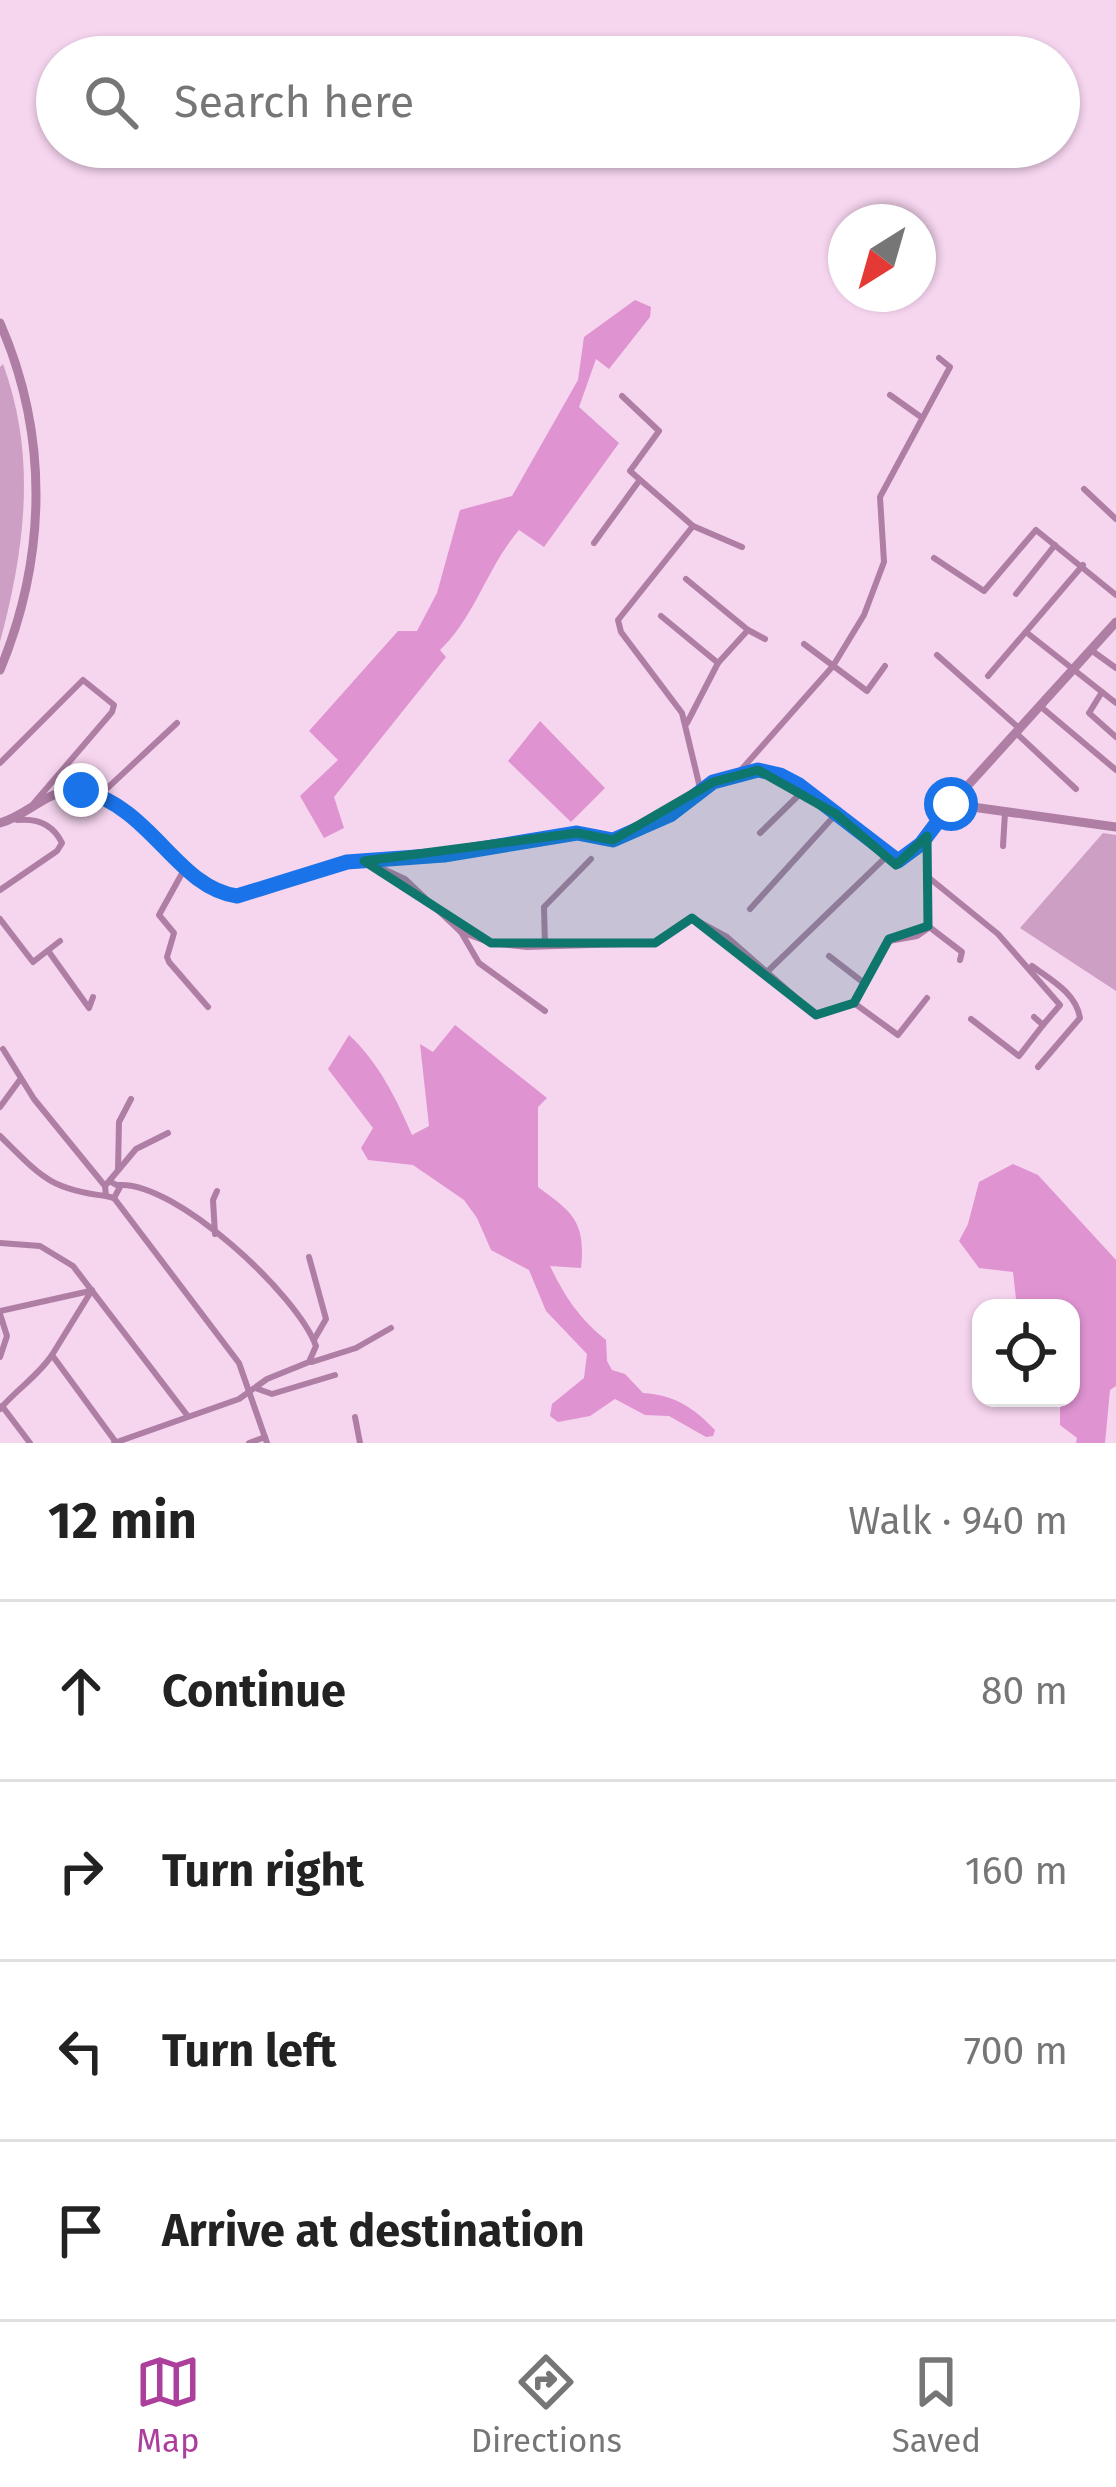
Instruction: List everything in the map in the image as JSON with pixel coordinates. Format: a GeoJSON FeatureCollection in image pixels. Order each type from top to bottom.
{"type":"FeatureCollection","features":[{"type":"Feature","properties":{"kind":"street"},"geometry":{"type":"LineString","coordinates":[[0,323],[25,388],[38,497],[30,572],[0,670]]}},
{"type":"Feature","properties":{"kind":"street"},"geometry":{"type":"LineString","coordinates":[[739,773],[833,666],[877,587],[884,562],[880,496],[950,367],[939,358]]}},
{"type":"Feature","properties":{"kind":"street"},"geometry":{"type":"LineString","coordinates":[[890,395],[921,417]]}},
{"type":"Feature","properties":{"kind":"street"},"geometry":{"type":"LineString","coordinates":[[622,396],[659,430],[630,471],[693,526],[742,547]]}},
{"type":"Feature","properties":{"kind":"street"},"geometry":{"type":"LineString","coordinates":[[594,542],[639,481]]}},
{"type":"Feature","properties":{"kind":"street"},"geometry":{"type":"LineString","coordinates":[[1084,489],[1116,519]]}},
{"type":"Feature","properties":{"kind":"street"},"geometry":{"type":"LineString","coordinates":[[693,526],[618,620],[621,632],[687,723],[701,792]]}},
{"type":"Feature","properties":{"kind":"street"},"geometry":{"type":"LineString","coordinates":[[934,558],[984,591],[1034,531],[1116,595]]}},
{"type":"Feature","properties":{"kind":"street"},"geometry":{"type":"LineString","coordinates":[[1016,594],[1055,544]]}},
{"type":"Feature","properties":{"kind":"street"},"geometry":{"type":"LineString","coordinates":[[988,676],[1082,565]]}},
{"type":"Feature","properties":{"kind":"street"},"geometry":{"type":"LineString","coordinates":[[686,579],[765,640]]}},
{"type":"Feature","properties":{"kind":"street"},"geometry":{"type":"LineString","coordinates":[[661,616],[718,663]]}},
{"type":"Feature","properties":{"kind":"street"},"geometry":{"type":"LineString","coordinates":[[687,723],[718,663],[748,630]]}},
{"type":"Feature","properties":{"kind":"street"},"geometry":{"type":"LineString","coordinates":[[5,822],[71,790],[100,795],[142,821],[185,868],[218,891],[237,896],[316,870],[364,861],[444,855],[577,833],[613,840],[670,815],[713,782],[758,770],[780,775],[805,790],[887,856],[901,861],[1113,630]]}},
{"type":"Feature","properties":{"kind":"street"},"geometry":{"type":"LineString","coordinates":[[1026,632],[1116,703]]}},
{"type":"Feature","properties":{"kind":"street"},"geometry":{"type":"LineString","coordinates":[[805,644],[867,691],[885,666]]}},
{"type":"Feature","properties":{"kind":"street"},"geometry":{"type":"LineString","coordinates":[[1091,650],[1116,668]]}},
{"type":"Feature","properties":{"kind":"street"},"geometry":{"type":"LineString","coordinates":[[937,655],[1076,789]]}},
{"type":"Feature","properties":{"kind":"street"},"geometry":{"type":"LineString","coordinates":[[0,763],[83,680],[114,705],[32,806]]}},
{"type":"Feature","properties":{"kind":"street"},"geometry":{"type":"LineString","coordinates":[[1102,692],[1089,713],[1116,737]]}},
{"type":"Feature","properties":{"kind":"street"},"geometry":{"type":"LineString","coordinates":[[1040,706],[1116,770]]}},
{"type":"Feature","properties":{"kind":"street"},"geometry":{"type":"LineString","coordinates":[[100,795],[177,723]]}},
{"type":"Feature","properties":{"kind":"street"},"geometry":{"type":"LineString","coordinates":[[760,833],[805,790]]}},
{"type":"Feature","properties":{"kind":"street"},"geometry":{"type":"LineString","coordinates":[[951,804],[1116,827]]}},
{"type":"Feature","properties":{"kind":"street"},"geometry":{"type":"LineString","coordinates":[[1003,846],[1005,813]]}},
{"type":"Feature","properties":{"kind":"street"},"geometry":{"type":"LineString","coordinates":[[750,910],[836,814]]}},
{"type":"Feature","properties":{"kind":"street"},"geometry":{"type":"LineString","coordinates":[[0,890],[62,843],[57,833],[35,818],[5,822]]}},
{"type":"Feature","properties":{"kind":"street"},"geometry":{"type":"LineString","coordinates":[[460,932],[490,943],[655,943],[692,919],[727,937],[816,1015],[854,1003],[889,940],[922,934],[928,926],[927,836]]}},
{"type":"Feature","properties":{"kind":"street"},"geometry":{"type":"LineString","coordinates":[[769,970],[887,856]]}},
{"type":"Feature","properties":{"kind":"street"},"geometry":{"type":"LineString","coordinates":[[544,946],[544,907],[591,859]]}},
{"type":"Feature","properties":{"kind":"street"},"geometry":{"type":"LineString","coordinates":[[364,861],[405,879],[460,932],[479,963],[545,1011]]}},
{"type":"Feature","properties":{"kind":"street"},"geometry":{"type":"LineString","coordinates":[[185,868],[158,915],[174,933],[167,957],[208,1007]]}},
{"type":"Feature","properties":{"kind":"street"},"geometry":{"type":"LineString","coordinates":[[928,877],[1078,1006],[1080,1018],[1038,1067]]}},
{"type":"Feature","properties":{"kind":"street"},"geometry":{"type":"LineString","coordinates":[[0,919],[33,962],[60,941]]}},
{"type":"Feature","properties":{"kind":"street"},"geometry":{"type":"LineString","coordinates":[[928,926],[962,952],[960,960]]}},
{"type":"Feature","properties":{"kind":"street"},"geometry":{"type":"LineString","coordinates":[[48,951],[89,1008],[93,998]]}},
{"type":"Feature","properties":{"kind":"street"},"geometry":{"type":"LineString","coordinates":[[829,956],[864,983]]}},
{"type":"Feature","properties":{"kind":"street"},"geometry":{"type":"LineString","coordinates":[[970,1018],[1019,1056],[1060,1006],[1024,960]]}},
{"type":"Feature","properties":{"kind":"street"},"geometry":{"type":"LineString","coordinates":[[854,1003],[898,1035],[928,998]]}},
{"type":"Feature","properties":{"kind":"street"},"geometry":{"type":"LineString","coordinates":[[1034,1017],[1043,1024]]}},
{"type":"Feature","properties":{"kind":"street"},"geometry":{"type":"LineString","coordinates":[[3,1049],[20,1080],[111,1189],[239,1363],[254,1391],[266,1440],[249,1443]]}},
{"type":"Feature","properties":{"kind":"street"},"geometry":{"type":"LineString","coordinates":[[0,1107],[20,1080]]}},
{"type":"Feature","properties":{"kind":"street"},"geometry":{"type":"LineString","coordinates":[[118,1172],[119,1122],[131,1099]]}},
{"type":"Feature","properties":{"kind":"street"},"geometry":{"type":"LineString","coordinates":[[111,1189],[136,1149],[168,1133]]}},
{"type":"Feature","properties":{"kind":"street"},"geometry":{"type":"LineString","coordinates":[[0,1136],[54,1185],[73,1192],[134,1185],[156,1193],[215,1234],[261,1270],[314,1339],[309,1363]]}},
{"type":"Feature","properties":{"kind":"street"},"geometry":{"type":"LineString","coordinates":[[215,1234],[217,1191]]}},
{"type":"Feature","properties":{"kind":"street"},"geometry":{"type":"LineString","coordinates":[[0,1243],[40,1246],[58,1255],[92,1290],[188,1416]]}},
{"type":"Feature","properties":{"kind":"street"},"geometry":{"type":"LineString","coordinates":[[309,1257],[326,1319],[314,1339]]}},
{"type":"Feature","properties":{"kind":"street"},"geometry":{"type":"LineString","coordinates":[[0,1357],[8,1336],[0,1312],[92,1290]]}},
{"type":"Feature","properties":{"kind":"street"},"geometry":{"type":"LineString","coordinates":[[30,1443],[1,1406],[42,1370],[92,1290]]}},
{"type":"Feature","properties":{"kind":"street"},"geometry":{"type":"LineString","coordinates":[[52,1354],[115,1443],[254,1391],[267,1379],[356,1348],[391,1328]]}},
{"type":"Feature","properties":{"kind":"street"},"geometry":{"type":"LineString","coordinates":[[254,1391],[272,1394],[335,1375]]}},
{"type":"Feature","properties":{"kind":"street"},"geometry":{"type":"LineString","coordinates":[[355,1417],[360,1443]]}},
{"type":"Feature","properties":{"kind":"highlighted area"},"geometry":{"type":"Polygon","coordinates":[[[758,770],[836,814],[896,865],[927,836],[928,926],[889,939],[854,1003],[816,1015],[692,918],[655,943],[491,943],[364,861],[577,833],[613,840],[713,782],[758,770]]]}},
{"type":"Feature","properties":{"kind":"shaded area"},"geometry":{"type":"Polygon","coordinates":[[[635,300],[651,307],[650,317],[609,369],[596,359],[579,407],[619,443],[544,547],[519,530],[508,544],[463,623],[440,650],[446,657],[334,797],[344,828],[324,838],[300,796],[338,760],[309,731],[398,631],[417,631],[437,593],[460,510],[512,496],[578,380],[584,337],[635,300]]]}},
{"type":"Feature","properties":{"kind":"shaded area"},"geometry":{"type":"Polygon","coordinates":[[[3,364],[20,433],[24,503],[16,572],[0,642],[0,367],[3,364]]]}},
{"type":"Feature","properties":{"kind":"shaded area"},"geometry":{"type":"Polygon","coordinates":[[[540,721],[605,788],[571,822],[508,761],[540,721]]]}},
{"type":"Feature","properties":{"kind":"shaded area"},"geometry":{"type":"Polygon","coordinates":[[[1103,833],[1116,835],[1116,991],[1020,928],[1103,833]]]}},
{"type":"Feature","properties":{"kind":"shaded area"},"geometry":{"type":"Polygon","coordinates":[[[455,1025],[547,1098],[538,1107],[538,1187],[574,1219],[582,1252],[581,1268],[550,1266],[574,1306],[606,1340],[612,1370],[625,1374],[643,1393],[691,1409],[715,1430],[713,1436],[706,1437],[669,1416],[645,1415],[615,1399],[590,1416],[558,1422],[550,1416],[552,1404],[584,1378],[587,1354],[546,1311],[529,1270],[491,1250],[464,1200],[413,1165],[368,1160],[361,1148],[373,1128],[328,1069],[349,1035],[386,1082],[412,1135],[429,1126],[420,1044],[433,1052],[455,1025]]]}},
{"type":"Feature","properties":{"kind":"shaded area"},"geometry":{"type":"Polygon","coordinates":[[[1013,1164],[1038,1175],[1116,1260],[1116,1386],[1110,1390],[1105,1443],[1076,1443],[1077,1438],[1060,1425],[1060,1407],[1080,1407],[1080,1299],[1016,1299],[1013,1272],[979,1268],[959,1241],[979,1182],[1013,1164]]]}},
{"type":"Feature","properties":{"kind":"route"},"geometry":{"type":"LineString","coordinates":[[81,790],[118,804],[142,821],[190,873],[218,891],[237,896],[347,862],[444,855],[577,833],[613,840],[670,815],[713,782],[758,770],[799,785],[892,860],[901,861],[921,844],[951,804]]}}]}
